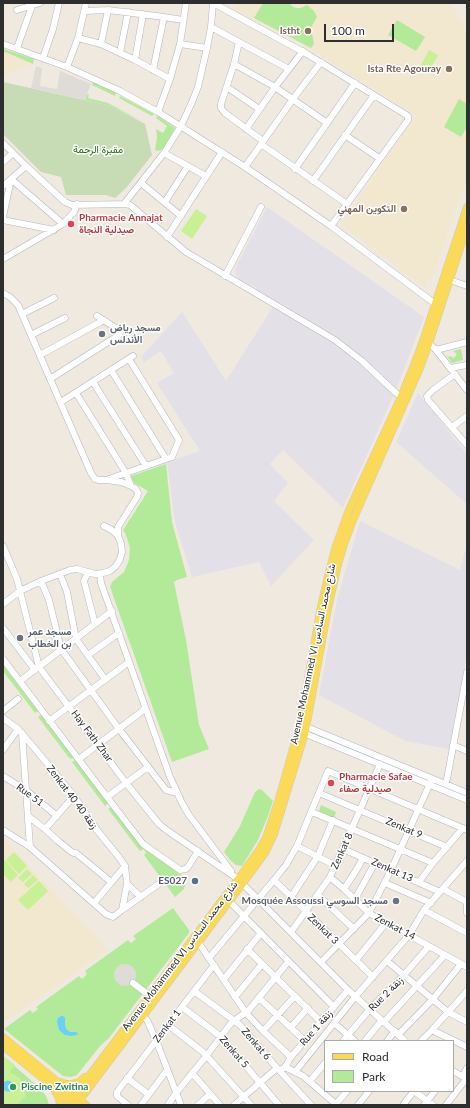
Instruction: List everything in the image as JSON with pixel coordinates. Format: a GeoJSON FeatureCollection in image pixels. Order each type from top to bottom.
{"type":"FeatureCollection","features":[{"type":"Feature","properties":{"kind":"main road","name":"Avenue Mohammed VI شارع محمد السادس"},"geometry":{"type":"LineString","coordinates":[[74,1102],[93,1070],[227,899],[238,879],[265,853],[274,834],[302,728],[325,607],[338,564],[349,518],[403,399],[426,342],[467,207]]}},
{"type":"Feature","properties":{"kind":"main road","name":"Avenue Mohammed VI شارع محمد السادس"},"geometry":{"type":"LineString","coordinates":[[438,306],[450,280],[467,226]]}},
{"type":"Feature","properties":{"kind":"main road","name":"Avenue Mohammed VI شارع محمد السادس"},"geometry":{"type":"LineString","coordinates":[[74,1102],[143,1016],[196,939]]}},
{"type":"Feature","properties":{"kind":"main road"},"geometry":{"type":"LineString","coordinates":[[3,1037],[52,1077],[62,1083],[72,1084],[79,1082],[93,1070]]}},
{"type":"Feature","properties":{"kind":"main road"},"geometry":{"type":"LineString","coordinates":[[3,1046],[50,1085],[74,1102],[86,1105]]}},
{"type":"Feature","properties":{"kind":"main road"},"geometry":{"type":"LineString","coordinates":[[52,1077],[74,1102]]}},
{"type":"Feature","properties":{"kind":"main road"},"geometry":{"type":"LineString","coordinates":[[50,1085],[57,1094],[60,1105]]}},
{"type":"Feature","properties":{"kind":"street"},"geometry":{"type":"LineString","coordinates":[[17,10],[40,3]]}},
{"type":"Feature","properties":{"kind":"street"},"geometry":{"type":"LineString","coordinates":[[43,58],[53,29],[59,3]]}},
{"type":"Feature","properties":{"kind":"street"},"geometry":{"type":"LineString","coordinates":[[67,67],[78,38],[86,3]]}},
{"type":"Feature","properties":{"kind":"street"},"geometry":{"type":"LineString","coordinates":[[158,112],[170,79],[180,44],[186,3]]}},
{"type":"Feature","properties":{"kind":"street"},"geometry":{"type":"LineString","coordinates":[[124,204],[164,153],[181,126],[196,92],[212,27],[213,3],[303,51],[408,116],[408,120],[331,226]]}},
{"type":"Feature","properties":{"kind":"street"},"geometry":{"type":"LineString","coordinates":[[226,10],[228,3]]}},
{"type":"Feature","properties":{"kind":"street"},"geometry":{"type":"LineString","coordinates":[[17,48],[32,6]]}},
{"type":"Feature","properties":{"kind":"street"},"geometry":{"type":"LineString","coordinates":[[85,11],[108,10],[164,16],[183,20]]}},
{"type":"Feature","properties":{"kind":"street"},"geometry":{"type":"LineString","coordinates":[[101,44],[108,10]]}},
{"type":"Feature","properties":{"kind":"street"},"geometry":{"type":"LineString","coordinates":[[120,53],[128,12]]}},
{"type":"Feature","properties":{"kind":"street"},"geometry":{"type":"LineString","coordinates":[[135,60],[143,14]]}},
{"type":"Feature","properties":{"kind":"street"},"geometry":{"type":"LineString","coordinates":[[153,70],[164,16]]}},
{"type":"Feature","properties":{"kind":"street"},"geometry":{"type":"LineString","coordinates":[[212,27],[289,69]]}},
{"type":"Feature","properties":{"kind":"street"},"geometry":{"type":"LineString","coordinates":[[78,38],[101,44],[170,79]]}},
{"type":"Feature","properties":{"kind":"street"},"geometry":{"type":"LineString","coordinates":[[239,42],[234,64],[221,104],[222,109],[262,143],[347,204]]}},
{"type":"Feature","properties":{"kind":"street"},"geometry":{"type":"LineString","coordinates":[[3,44],[67,67],[120,91],[158,112],[245,167],[331,226],[438,306]]}},
{"type":"Feature","properties":{"kind":"street"},"geometry":{"type":"LineString","coordinates":[[180,44],[207,48]]}},
{"type":"Feature","properties":{"kind":"street"},"geometry":{"type":"LineString","coordinates":[[246,129],[275,87],[303,51]]}},
{"type":"Feature","properties":{"kind":"street"},"geometry":{"type":"LineString","coordinates":[[245,167],[321,62]]}},
{"type":"Feature","properties":{"kind":"street"},"geometry":{"type":"LineString","coordinates":[[234,64],[275,87],[327,123]]}},
{"type":"Feature","properties":{"kind":"street"},"geometry":{"type":"LineString","coordinates":[[295,168],[355,83]]}},
{"type":"Feature","properties":{"kind":"street"},"geometry":{"type":"LineString","coordinates":[[227,87],[259,110]]}},
{"type":"Feature","properties":{"kind":"street"},"geometry":{"type":"LineString","coordinates":[[313,181],[374,94]]}},
{"type":"Feature","properties":{"kind":"street"},"geometry":{"type":"LineString","coordinates":[[345,135],[379,158]]}},
{"type":"Feature","properties":{"kind":"street"},"geometry":{"type":"LineString","coordinates":[[3,143],[65,202],[72,205],[124,204],[134,208],[186,252],[335,340],[362,361],[403,399]]}},
{"type":"Feature","properties":{"kind":"street"},"geometry":{"type":"LineString","coordinates":[[167,237],[222,152]]}},
{"type":"Feature","properties":{"kind":"street"},"geometry":{"type":"LineString","coordinates":[[3,162],[13,153]]}},
{"type":"Feature","properties":{"kind":"street"},"geometry":{"type":"LineString","coordinates":[[164,153],[206,176]]}},
{"type":"Feature","properties":{"kind":"street"},"geometry":{"type":"LineString","coordinates":[[3,186],[26,166]]}},
{"type":"Feature","properties":{"kind":"street"},"geometry":{"type":"LineString","coordinates":[[165,202],[188,166]]}},
{"type":"Feature","properties":{"kind":"street"},"geometry":{"type":"LineString","coordinates":[[3,217],[10,179]]}},
{"type":"Feature","properties":{"kind":"street"},"geometry":{"type":"LineString","coordinates":[[10,179],[63,224]]}},
{"type":"Feature","properties":{"kind":"street"},"geometry":{"type":"LineString","coordinates":[[141,183],[181,216]]}},
{"type":"Feature","properties":{"kind":"street"},"geometry":{"type":"LineString","coordinates":[[3,259],[63,224],[74,212],[77,204]]}},
{"type":"Feature","properties":{"kind":"street"},"geometry":{"type":"LineString","coordinates":[[225,276],[261,207]]}},
{"type":"Feature","properties":{"kind":"street"},"geometry":{"type":"LineString","coordinates":[[3,220],[54,230]]}},
{"type":"Feature","properties":{"kind":"street"},"geometry":{"type":"LineString","coordinates":[[450,280],[467,286]]}},
{"type":"Feature","properties":{"kind":"street"},"geometry":{"type":"LineString","coordinates":[[3,292],[14,300],[22,314],[93,476],[99,480],[121,482],[131,486],[136,489],[138,495],[118,527],[118,536],[122,552],[116,566],[110,571],[95,574],[77,569],[70,570],[20,591],[3,604]]}},
{"type":"Feature","properties":{"kind":"street"},"geometry":{"type":"LineString","coordinates":[[22,314],[54,298]]}},
{"type":"Feature","properties":{"kind":"street"},"geometry":{"type":"LineString","coordinates":[[50,378],[119,335],[119,330],[97,316]]}},
{"type":"Feature","properties":{"kind":"street"},"geometry":{"type":"LineString","coordinates":[[31,335],[65,318]]}},
{"type":"Feature","properties":{"kind":"street"},"geometry":{"type":"LineString","coordinates":[[40,355],[104,320]]}},
{"type":"Feature","properties":{"kind":"street"},"geometry":{"type":"LineString","coordinates":[[426,342],[436,350],[467,389]]}},
{"type":"Feature","properties":{"kind":"street"},"geometry":{"type":"LineString","coordinates":[[436,350],[467,342]]}},
{"type":"Feature","properties":{"kind":"street"},"geometry":{"type":"LineString","coordinates":[[61,402],[131,357],[179,440],[172,457],[106,480]]}},
{"type":"Feature","properties":{"kind":"street"},"geometry":{"type":"LineString","coordinates":[[450,368],[467,365]]}},
{"type":"Feature","properties":{"kind":"street"},"geometry":{"type":"LineString","coordinates":[[111,370],[166,459]]}},
{"type":"Feature","properties":{"kind":"street"},"geometry":{"type":"LineString","coordinates":[[455,374],[432,390],[427,396],[428,400],[467,445]]}},
{"type":"Feature","properties":{"kind":"street"},"geometry":{"type":"LineString","coordinates":[[93,382],[146,466]]}},
{"type":"Feature","properties":{"kind":"street"},"geometry":{"type":"LineString","coordinates":[[76,393],[126,473],[131,486]]}},
{"type":"Feature","properties":{"kind":"street"},"geometry":{"type":"LineString","coordinates":[[452,427],[467,416]]}},
{"type":"Feature","properties":{"kind":"street"},"geometry":{"type":"LineString","coordinates":[[104,526],[112,530],[118,536]]}},
{"type":"Feature","properties":{"kind":"street","name":"Hay Fath Zhar"},"geometry":{"type":"LineString","coordinates":[[3,546],[17,579],[37,668],[69,706],[126,783],[159,824],[238,879]]}},
{"type":"Feature","properties":{"kind":"street"},"geometry":{"type":"LineString","coordinates":[[88,572],[84,581],[95,624]]}},
{"type":"Feature","properties":{"kind":"street"},"geometry":{"type":"LineString","coordinates":[[60,574],[67,592],[76,639],[105,679]]}},
{"type":"Feature","properties":{"kind":"street"},"geometry":{"type":"LineString","coordinates":[[100,574],[101,583],[170,777],[189,815],[238,879],[355,997],[404,1040]]}},
{"type":"Feature","properties":{"kind":"street"},"geometry":{"type":"LineString","coordinates":[[41,581],[49,600],[61,649],[119,729],[166,790],[177,793]]}},
{"type":"Feature","properties":{"kind":"street"},"geometry":{"type":"LineString","coordinates":[[20,681],[112,612]]}},
{"type":"Feature","properties":{"kind":"street"},"geometry":{"type":"LineString","coordinates":[[3,628],[37,668]]}},
{"type":"Feature","properties":{"kind":"street"},"geometry":{"type":"LineString","coordinates":[[88,656],[119,633]]}},
{"type":"Feature","properties":{"kind":"street"},"geometry":{"type":"LineString","coordinates":[[3,659],[143,844],[180,870],[186,869],[199,852],[211,844]]}},
{"type":"Feature","properties":{"kind":"street"},"geometry":{"type":"LineString","coordinates":[[49,721],[129,662]]}},
{"type":"Feature","properties":{"kind":"street"},"geometry":{"type":"LineString","coordinates":[[445,784],[467,674]]}},
{"type":"Feature","properties":{"kind":"street"},"geometry":{"type":"LineString","coordinates":[[3,711],[18,699]]}},
{"type":"Feature","properties":{"kind":"street"},"geometry":{"type":"LineString","coordinates":[[461,705],[467,711]]}},
{"type":"Feature","properties":{"kind":"street"},"geometry":{"type":"LineString","coordinates":[[79,759],[145,709]]}},
{"type":"Feature","properties":{"kind":"street","name":"Zenkat 40 زنقة 40"},"geometry":{"type":"LineString","coordinates":[[4,720],[20,731],[36,750],[74,796],[96,829],[125,866]]}},
{"type":"Feature","properties":{"kind":"street"},"geometry":{"type":"LineString","coordinates":[[302,728],[380,764],[431,782],[445,784],[467,793]]}},
{"type":"Feature","properties":{"kind":"street"},"geometry":{"type":"LineString","coordinates":[[302,728],[431,782],[467,800]]}},
{"type":"Feature","properties":{"kind":"street"},"geometry":{"type":"LineString","coordinates":[[3,750],[20,731]]}},
{"type":"Feature","properties":{"kind":"street"},"geometry":{"type":"LineString","coordinates":[[20,731],[24,754],[30,847]]}},
{"type":"Feature","properties":{"kind":"street"},"geometry":{"type":"LineString","coordinates":[[453,745],[467,751]]}},
{"type":"Feature","properties":{"kind":"street"},"geometry":{"type":"LineString","coordinates":[[24,754],[30,750],[36,750]]}},
{"type":"Feature","properties":{"kind":"street","name":"Zenkat 8"},"geometry":{"type":"LineString","coordinates":[[291,932],[318,895],[336,866],[380,764]]}},
{"type":"Feature","properties":{"kind":"street"},"geometry":{"type":"LineString","coordinates":[[106,797],[148,767]]}},
{"type":"Feature","properties":{"kind":"street"},"geometry":{"type":"LineString","coordinates":[[209,958],[286,865],[297,846],[328,771],[465,829],[447,847],[419,882]]}},
{"type":"Feature","properties":{"kind":"street","name":"Rue 51"},"geometry":{"type":"LineString","coordinates":[[3,776],[27,791],[57,816]]}},
{"type":"Feature","properties":{"kind":"street"},"geometry":{"type":"LineString","coordinates":[[321,962],[369,913],[401,849],[431,782]]}},
{"type":"Feature","properties":{"kind":"street","name":"Zenkat 9"},"geometry":{"type":"LineString","coordinates":[[319,793],[447,847]]}},
{"type":"Feature","properties":{"kind":"street"},"geometry":{"type":"LineString","coordinates":[[45,829],[74,796]]}},
{"type":"Feature","properties":{"kind":"street"},"geometry":{"type":"LineString","coordinates":[[312,812],[434,863]]}},
{"type":"Feature","properties":{"kind":"street"},"geometry":{"type":"LineString","coordinates":[[28,816],[111,882]]}},
{"type":"Feature","properties":{"kind":"street"},"geometry":{"type":"LineString","coordinates":[[291,897],[318,856],[333,820]]}},
{"type":"Feature","properties":{"kind":"street"},"geometry":{"type":"LineString","coordinates":[[3,830],[30,847],[106,914],[113,917],[160,883]]}},
{"type":"Feature","properties":{"kind":"street"},"geometry":{"type":"LineString","coordinates":[[297,846],[336,866]]}},
{"type":"Feature","properties":{"kind":"street","name":"Zenkat 13"},"geometry":{"type":"LineString","coordinates":[[343,849],[467,902]]}},
{"type":"Feature","properties":{"kind":"street"},"geometry":{"type":"LineString","coordinates":[[344,889],[363,858]]}},
{"type":"Feature","properties":{"kind":"street"},"geometry":{"type":"LineString","coordinates":[[295,1072],[355,997],[409,935],[424,910],[467,861]]}},
{"type":"Feature","properties":{"kind":"street"},"geometry":{"type":"LineString","coordinates":[[354,899],[375,863]]}},
{"type":"Feature","properties":{"kind":"street"},"geometry":{"type":"LineString","coordinates":[[94,902],[125,866]]}},
{"type":"Feature","properties":{"kind":"street"},"geometry":{"type":"LineString","coordinates":[[122,910],[127,884],[125,866]]}},
{"type":"Feature","properties":{"kind":"street","name":"Zenkat 14"},"geometry":{"type":"LineString","coordinates":[[330,877],[369,913],[464,965]]}},
{"type":"Feature","properties":{"kind":"street","name":"Zenkat 3"},"geometry":{"type":"LineString","coordinates":[[274,880],[373,977]]}},
{"type":"Feature","properties":{"kind":"street"},"geometry":{"type":"LineString","coordinates":[[385,882],[431,903]]}},
{"type":"Feature","properties":{"kind":"street"},"geometry":{"type":"LineString","coordinates":[[127,884],[141,897]]}},
{"type":"Feature","properties":{"kind":"street"},"geometry":{"type":"LineString","coordinates":[[318,895],[354,929]]}},
{"type":"Feature","properties":{"kind":"street"},"geometry":{"type":"LineString","coordinates":[[227,899],[334,1007]]}},
{"type":"Feature","properties":{"kind":"street"},"geometry":{"type":"LineString","coordinates":[[467,902],[467,913]]}},
{"type":"Feature","properties":{"kind":"street"},"geometry":{"type":"LineString","coordinates":[[424,910],[466,931]]}},
{"type":"Feature","properties":{"kind":"street"},"geometry":{"type":"LineString","coordinates":[[356,960],[386,923]]}},
{"type":"Feature","properties":{"kind":"street"},"geometry":{"type":"LineString","coordinates":[[224,979],[261,933]]}},
{"type":"Feature","properties":{"kind":"street"},"geometry":{"type":"LineString","coordinates":[[196,939],[246,1013],[263,1031],[292,1057]]}},
{"type":"Feature","properties":{"kind":"street","name":"Rue 2 زنقة"},"geometry":{"type":"LineString","coordinates":[[344,1040],[429,946]]}},
{"type":"Feature","properties":{"kind":"street"},"geometry":{"type":"LineString","coordinates":[[247,949],[321,1022]]}},
{"type":"Feature","properties":{"kind":"street"},"geometry":{"type":"LineString","coordinates":[[366,1040],[418,986],[444,955]]}},
{"type":"Feature","properties":{"kind":"street"},"geometry":{"type":"LineString","coordinates":[[387,961],[448,1012],[467,1022]]}},
{"type":"Feature","properties":{"kind":"street"},"geometry":{"type":"LineString","coordinates":[[168,1105],[220,1036],[234,1020],[246,1013],[288,962]]}},
{"type":"Feature","properties":{"kind":"street"},"geometry":{"type":"LineString","coordinates":[[235,997],[262,964]]}},
{"type":"Feature","properties":{"kind":"street","name":"Zenkat 1"},"geometry":{"type":"LineString","coordinates":[[128,1105],[117,1096],[117,1092],[214,965]]}},
{"type":"Feature","properties":{"kind":"street"},"geometry":{"type":"LineString","coordinates":[[388,1040],[433,999],[464,965]]}},
{"type":"Feature","properties":{"kind":"street"},"geometry":{"type":"LineString","coordinates":[[133,983],[150,996]]}},
{"type":"Feature","properties":{"kind":"street","name":"Rue 1 زنقة"},"geometry":{"type":"LineString","coordinates":[[234,1105],[260,1083],[280,1069],[292,1057],[348,990]]}},
{"type":"Feature","properties":{"kind":"street","name":"Zenkat 6"},"geometry":{"type":"LineString","coordinates":[[194,991],[240,1025],[310,1103]]}},
{"type":"Feature","properties":{"kind":"street"},"geometry":{"type":"LineString","coordinates":[[422,1040],[467,991]]}},
{"type":"Feature","properties":{"kind":"street"},"geometry":{"type":"LineString","coordinates":[[263,1031],[295,996]]}},
{"type":"Feature","properties":{"kind":"street"},"geometry":{"type":"LineString","coordinates":[[259,998],[305,1041]]}},
{"type":"Feature","properties":{"kind":"street","name":"Zenkat 5"},"geometry":{"type":"LineString","coordinates":[[182,1007],[220,1036],[279,1105]]}},
{"type":"Feature","properties":{"kind":"street"},"geometry":{"type":"LineString","coordinates":[[291,1027],[308,1008]]}},
{"type":"Feature","properties":{"kind":"street"},"geometry":{"type":"LineString","coordinates":[[143,1016],[156,1040],[181,1105]]}},
{"type":"Feature","properties":{"kind":"street"},"geometry":{"type":"LineString","coordinates":[[334,1023],[354,1040]]}},
{"type":"Feature","properties":{"kind":"street"},"geometry":{"type":"LineString","coordinates":[[168,1025],[206,1055],[251,1105]]}},
{"type":"Feature","properties":{"kind":"street"},"geometry":{"type":"LineString","coordinates":[[432,1030],[453,1040]]}},
{"type":"Feature","properties":{"kind":"street"},"geometry":{"type":"LineString","coordinates":[[454,1041],[467,1047]]}},
{"type":"Feature","properties":{"kind":"street"},"geometry":{"type":"LineString","coordinates":[[310,1081],[324,1064]]}},
{"type":"Feature","properties":{"kind":"street"},"geometry":{"type":"LineString","coordinates":[[446,1105],[466,1078],[467,1068]]}},
{"type":"Feature","properties":{"kind":"street"},"geometry":{"type":"LineString","coordinates":[[280,1069],[295,1072],[310,1081],[337,1104],[346,1092]]}},
{"type":"Feature","properties":{"kind":"street"},"geometry":{"type":"LineString","coordinates":[[141,1105],[167,1070]]}},
{"type":"Feature","properties":{"kind":"street"},"geometry":{"type":"LineString","coordinates":[[454,1072],[466,1078]]}},
{"type":"Feature","properties":{"kind":"street"},"geometry":{"type":"LineString","coordinates":[[192,1073],[220,1105]]}},
{"type":"Feature","properties":{"kind":"street"},"geometry":{"type":"LineString","coordinates":[[127,1078],[148,1094]]}},
{"type":"Feature","properties":{"kind":"street"},"geometry":{"type":"LineString","coordinates":[[358,1105],[368,1092]]}},
{"type":"Feature","properties":{"kind":"street"},"geometry":{"type":"LineString","coordinates":[[403,1105],[413,1092]]}},
{"type":"Feature","properties":{"kind":"street"},"geometry":{"type":"LineString","coordinates":[[415,1092],[428,1104],[434,1092]]}},
{"type":"Feature","properties":{"kind":"street"},"geometry":{"type":"LineString","coordinates":[[198,1105],[210,1094]]}},
{"type":"Feature","properties":{"kind":"street"},"geometry":{"type":"LineString","coordinates":[[302,1105],[310,1103]]}},
{"type":"Feature","properties":{"kind":"shaded area"},"geometry":{"type":"Polygon","coordinates":[[[239,3],[450,3],[467,29],[467,185],[461,194],[432,278],[428,280],[426,288],[341,224],[416,115],[302,44],[236,10],[239,3]]]}},
{"type":"Feature","properties":{"kind":"shaded area"},"geometry":{"type":"Polygon","coordinates":[[[3,51],[33,64],[3,76],[3,51]]]}},
{"type":"Feature","properties":{"kind":"shaded area"},"geometry":{"type":"Polygon","coordinates":[[[36,66],[42,68],[40,86],[57,89],[60,71],[91,84],[85,100],[31,88],[36,66]]]}},
{"type":"Feature","properties":{"kind":"shaded area"},"geometry":{"type":"Polygon","coordinates":[[[267,207],[424,317],[396,390],[343,508],[283,450],[270,464],[288,483],[274,501],[314,540],[271,586],[259,562],[192,577],[175,522],[167,462],[200,451],[157,383],[174,373],[161,351],[144,362],[141,357],[182,312],[226,381],[276,302],[257,290],[256,287],[252,285],[250,286],[238,279],[235,272],[237,265],[267,207]]]}},
{"type":"Feature","properties":{"kind":"shaded area"},"geometry":{"type":"Polygon","coordinates":[[[418,393],[467,454],[467,504],[396,442],[418,393]]]}},
{"type":"Feature","properties":{"kind":"shaded area"},"geometry":{"type":"Polygon","coordinates":[[[360,521],[460,570],[467,544],[467,653],[449,749],[405,741],[319,695],[337,600],[360,521]]]}},
{"type":"Feature","properties":{"kind":"shaded area"},"geometry":{"type":"Polygon","coordinates":[[[3,838],[108,950],[3,1023],[3,838]]]}},
{"type":"Feature","properties":{"kind":"shaded area"},"geometry":{"type":"Polygon","coordinates":[[[125,964],[133,967],[136,975],[133,983],[125,986],[117,983],[114,975],[117,967],[125,964]]]}},
{"type":"Feature","properties":{"kind":"green space"},"geometry":{"type":"Polygon","coordinates":[[[263,3],[289,3],[293,7],[297,8],[307,5],[314,11],[317,17],[309,31],[312,34],[314,44],[311,48],[254,18],[263,3]]]}},
{"type":"Feature","properties":{"kind":"green space"},"geometry":{"type":"Polygon","coordinates":[[[397,20],[425,37],[416,51],[388,35],[397,20]]]}},
{"type":"Feature","properties":{"kind":"green space"},"geometry":{"type":"Polygon","coordinates":[[[3,49],[34,59],[33,64],[3,51],[3,49]]]}},
{"type":"Feature","properties":{"kind":"green space"},"geometry":{"type":"Polygon","coordinates":[[[429,50],[438,55],[429,71],[420,67],[429,50]]]}},
{"type":"Feature","properties":{"kind":"green space","name":"مقبرة الرحمة"},"geometry":{"type":"Polygon","coordinates":[[[3,82],[111,106],[145,124],[152,155],[126,188],[115,198],[106,195],[66,195],[61,177],[41,172],[3,134],[3,82]]]}},
{"type":"Feature","properties":{"kind":"green space"},"geometry":{"type":"Polygon","coordinates":[[[93,82],[116,93],[115,96],[92,85],[93,82]]]}},
{"type":"Feature","properties":{"kind":"green space"},"geometry":{"type":"Polygon","coordinates":[[[87,94],[89,95],[88,98],[108,103],[145,123],[111,106],[85,100],[87,94]]]}},
{"type":"Feature","properties":{"kind":"green space"},"geometry":{"type":"Polygon","coordinates":[[[120,96],[154,114],[152,116],[119,98],[120,96]]]}},
{"type":"Feature","properties":{"kind":"green space"},"geometry":{"type":"Polygon","coordinates":[[[459,99],[467,104],[467,127],[461,137],[444,127],[459,99]]]}},
{"type":"Feature","properties":{"kind":"green space"},"geometry":{"type":"Polygon","coordinates":[[[158,116],[175,128],[163,149],[158,151],[155,150],[157,138],[156,129],[163,133],[167,126],[156,118],[158,116]]]}},
{"type":"Feature","properties":{"kind":"green space"},"geometry":{"type":"Polygon","coordinates":[[[196,209],[207,216],[192,239],[181,231],[196,209]]]}},
{"type":"Feature","properties":{"kind":"green space"},"geometry":{"type":"Polygon","coordinates":[[[461,349],[463,360],[452,363],[446,355],[454,358],[457,354],[453,351],[461,349]]]}},
{"type":"Feature","properties":{"kind":"green space"},"geometry":{"type":"Polygon","coordinates":[[[166,464],[172,522],[187,577],[174,582],[186,640],[199,725],[209,749],[172,762],[110,587],[112,582],[124,572],[129,560],[130,548],[123,530],[148,491],[134,483],[131,476],[166,464]]]}},
{"type":"Feature","properties":{"kind":"green space"},"geometry":{"type":"Polygon","coordinates":[[[3,665],[140,844],[184,877],[186,882],[184,889],[175,897],[144,855],[146,853],[144,849],[140,851],[108,809],[111,807],[108,803],[105,806],[72,762],[75,760],[73,758],[70,759],[38,717],[41,715],[38,711],[35,713],[3,671],[3,665]]]}},
{"type":"Feature","properties":{"kind":"green space"},"geometry":{"type":"Polygon","coordinates":[[[259,789],[273,801],[258,840],[242,866],[236,865],[224,852],[240,826],[255,792],[259,789]]]}},
{"type":"Feature","properties":{"kind":"green space"},"geometry":{"type":"Polygon","coordinates":[[[321,805],[336,812],[334,818],[319,811],[321,805]]]}},
{"type":"Feature","properties":{"kind":"green space"},"geometry":{"type":"Polygon","coordinates":[[[14,852],[27,866],[19,874],[6,860],[14,852]]]}},
{"type":"Feature","properties":{"kind":"green space"},"geometry":{"type":"Polygon","coordinates":[[[5,860],[18,875],[11,882],[3,874],[3,862],[5,860]]]}},
{"type":"Feature","properties":{"kind":"green space"},"geometry":{"type":"Polygon","coordinates":[[[27,869],[32,874],[23,882],[18,878],[27,869]]]}},
{"type":"Feature","properties":{"kind":"green space"},"geometry":{"type":"Polygon","coordinates":[[[33,875],[38,880],[28,888],[24,884],[33,875]]]}},
{"type":"Feature","properties":{"kind":"green space"},"geometry":{"type":"Polygon","coordinates":[[[39,881],[48,891],[28,910],[18,900],[39,881]]]}},
{"type":"Feature","properties":{"kind":"green space"},"geometry":{"type":"Polygon","coordinates":[[[173,908],[189,930],[189,933],[109,1038],[100,1046],[77,1075],[71,1077],[63,1076],[4,1029],[30,1010],[33,1013],[38,1009],[36,1007],[79,976],[82,979],[87,974],[85,971],[128,940],[131,943],[136,939],[133,936],[173,908]]]}},
{"type":"Feature","properties":{"kind":"green space"},"geometry":{"type":"Polygon","coordinates":[[[3,1056],[41,1089],[47,1098],[49,1105],[3,1105],[3,1056]]]}},
{"type":"Feature","properties":{"kind":"green space","name":"Piscine Zwitina"},"geometry":{"type":"Polygon","coordinates":[[[3,1056],[15,1065],[10,1072],[20,1078],[26,1096],[17,1105],[3,1105],[3,1056]]]}},
{"type":"Feature","properties":{"kind":"water"},"geometry":{"type":"Polygon","coordinates":[[[61,1016],[65,1018],[66,1029],[70,1032],[78,1033],[77,1035],[65,1035],[59,1030],[57,1021],[61,1016]]]}},
{"type":"Feature","properties":{"kind":"water"},"geometry":{"type":"Polygon","coordinates":[[[6,1081],[10,1081],[12,1082],[12,1090],[6,1091],[3,1088],[3,1084],[6,1081]]]}},
{"type":"Feature","properties":{"kind":"place","name":"Istht"},"geometry":{"type":"Point","coordinates":[308,31]}},
{"type":"Feature","properties":{"kind":"place","name":"Ista Rte Agouray"},"geometry":{"type":"Point","coordinates":[449,69]}},
{"type":"Feature","properties":{"kind":"place","name":"التكوين المهني"},"geometry":{"type":"Point","coordinates":[404,209]}},
{"type":"Feature","properties":{"kind":"place","name":"Pharmacie Annajat صيدلية النجاة"},"geometry":{"type":"Point","coordinates":[71,224]}},
{"type":"Feature","properties":{"kind":"place","name":"مسجد رياض الأندلس"},"geometry":{"type":"Point","coordinates":[102,334]}},
{"type":"Feature","properties":{"kind":"place","name":"مسجد عمر بن الخطاب"},"geometry":{"type":"Point","coordinates":[20,638]}},
{"type":"Feature","properties":{"kind":"place","name":"Pharmacie Safae صيدلية صفاء"},"geometry":{"type":"Point","coordinates":[331,783]}},
{"type":"Feature","properties":{"kind":"place","name":"ES027"},"geometry":{"type":"Point","coordinates":[195,881]}},
{"type":"Feature","properties":{"kind":"place","name":"Mosquée Assoussi مسجد السوسي"},"geometry":{"type":"Point","coordinates":[396,901]}},
{"type":"Feature","properties":{"kind":"place","name":"Piscine Zwitina"},"geometry":{"type":"Point","coordinates":[13,1087]}}]}
